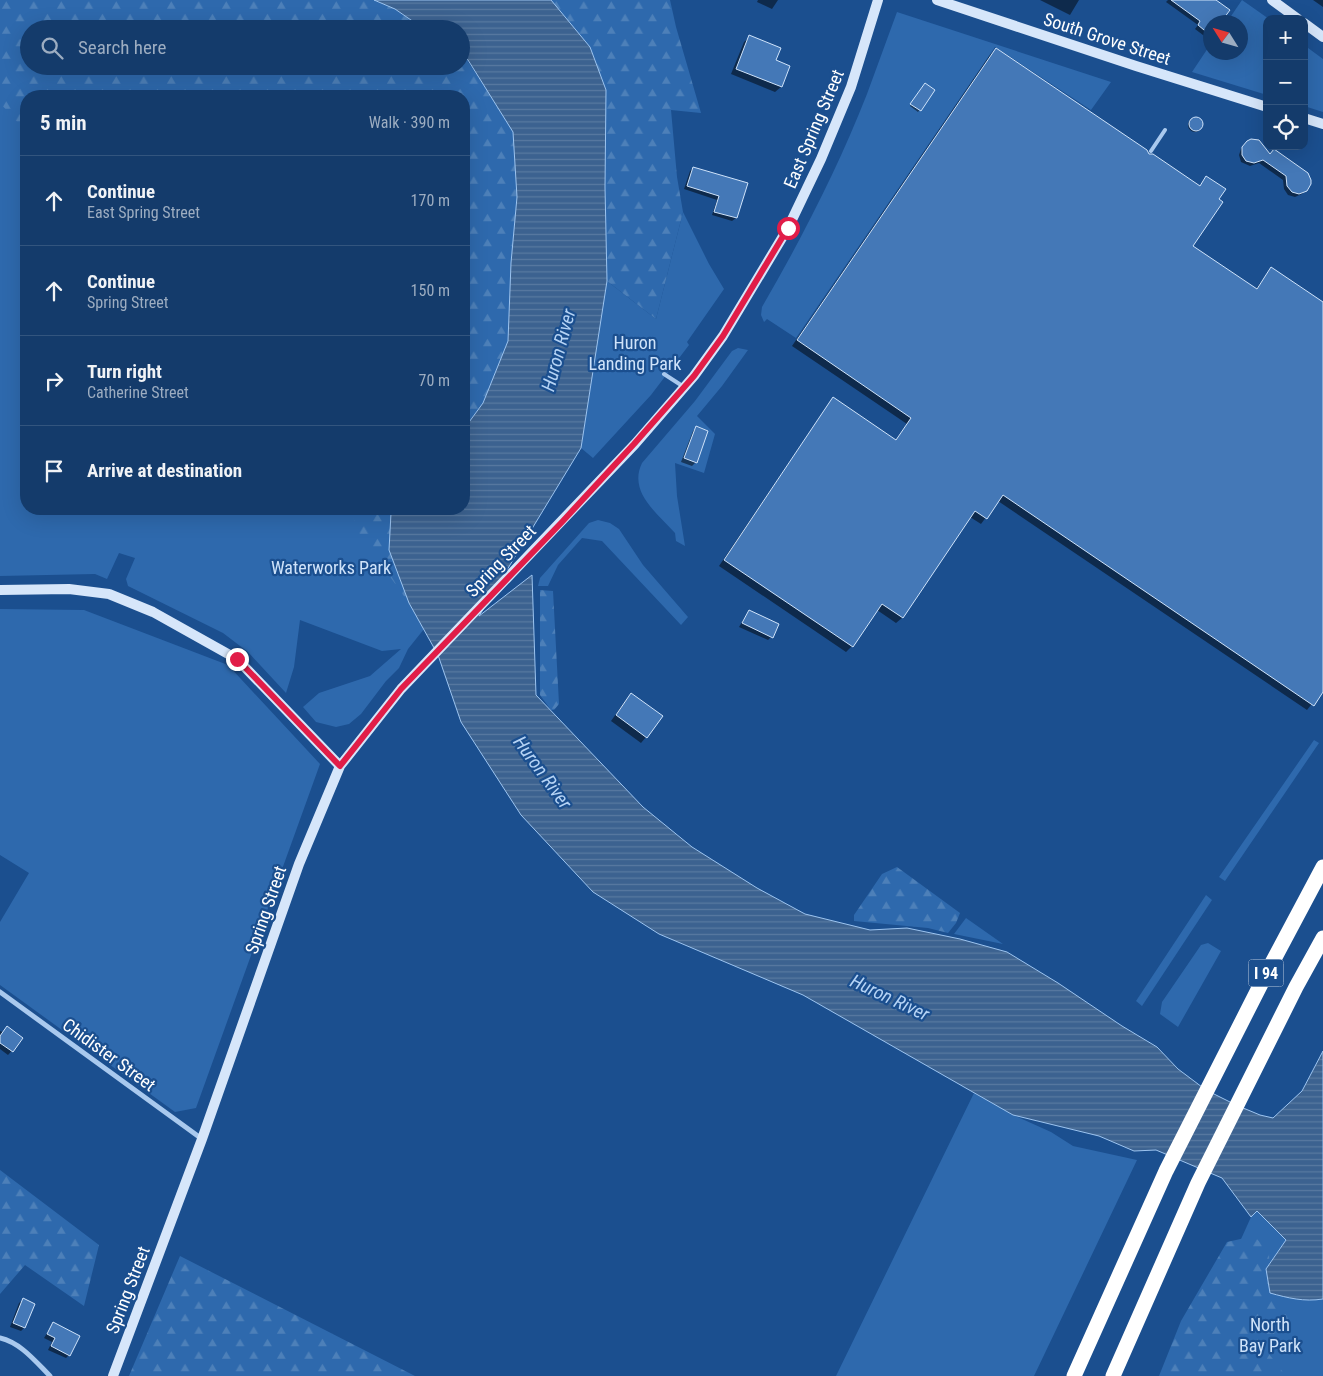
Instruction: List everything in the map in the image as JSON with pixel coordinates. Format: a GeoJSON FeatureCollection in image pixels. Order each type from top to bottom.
{"type":"FeatureCollection","features":[{"type":"Feature","properties":{"kind":"highway","name":"I 94"},"geometry":{"type":"LineString","coordinates":[[1074,1376],[1166,1171],[1323,867]]}},
{"type":"Feature","properties":{"kind":"highway","name":"I 94"},"geometry":{"type":"LineString","coordinates":[[1113,1376],[1198,1183],[1323,938]]}},
{"type":"Feature","properties":{"kind":"main road","name":"East Spring Street"},"geometry":{"type":"LineString","coordinates":[[562,522],[684,388],[723,336],[788,228],[821,159],[851,87],[878,0]]}},
{"type":"Feature","properties":{"kind":"main road","name":"South Grove Street"},"geometry":{"type":"LineString","coordinates":[[937,0],[1263,106]]}},
{"type":"Feature","properties":{"kind":"main road"},"geometry":{"type":"LineString","coordinates":[[1272,0],[1293,15]]}},
{"type":"Feature","properties":{"kind":"main road"},"geometry":{"type":"LineString","coordinates":[[1308,26],[1323,37]]}},
{"type":"Feature","properties":{"kind":"main road"},"geometry":{"type":"LineString","coordinates":[[1308,119],[1323,124]]}},
{"type":"Feature","properties":{"kind":"main road","name":"Spring Street"},"geometry":{"type":"LineString","coordinates":[[112,1376],[202,1140],[299,864],[340,766],[401,689],[562,522]]}},
{"type":"Feature","properties":{"kind":"main road"},"geometry":{"type":"LineString","coordinates":[[0,590],[69,589],[109,594],[153,612],[237,659],[340,766]]}},
{"type":"Feature","properties":{"kind":"street","name":"Chidister Street"},"geometry":{"type":"LineString","coordinates":[[0,992],[202,1140]]}},
{"type":"Feature","properties":{"kind":"street"},"geometry":{"type":"LineString","coordinates":[[0,1338],[11,1341],[19,1346],[50,1376]]}},
{"type":"Feature","properties":{"kind":"lane"},"geometry":{"type":"LineString","coordinates":[[1151,151],[1165,130]]}},
{"type":"Feature","properties":{"kind":"lane"},"geometry":{"type":"LineString","coordinates":[[664,374],[684,388]]}},
{"type":"Feature","properties":{"kind":"green space","name":"Waterworks Park"},"geometry":{"type":"Polygon","coordinates":[[[0,0],[374,0],[408,20],[20,20],[20,75],[467,75],[467,90],[20,90],[20,515],[391,515],[409,603],[424,629],[408,649],[399,668],[386,681],[361,714],[349,724],[336,727],[316,722],[303,707],[319,693],[370,676],[401,649],[382,651],[300,620],[294,667],[286,693],[248,652],[223,633],[128,586],[126,579],[135,558],[119,553],[107,579],[95,574],[0,576],[0,0]]]}},
{"type":"Feature","properties":{"kind":"green space"},"geometry":{"type":"Polygon","coordinates":[[[0,0],[374,0],[395,9],[411,20],[20,20],[20,75],[470,75],[470,65],[513,131],[517,197],[511,263],[508,341],[483,403],[470,421],[470,90],[20,90],[20,125],[0,105],[0,0]]]}},
{"type":"Feature","properties":{"kind":"green space"},"geometry":{"type":"Polygon","coordinates":[[[551,0],[670,0],[701,113],[671,110],[677,177],[683,212],[656,319],[607,281],[605,187],[551,0]]]}},
{"type":"Feature","properties":{"kind":"green space"},"geometry":{"type":"Polygon","coordinates":[[[1242,0],[1263,15],[1263,94],[1192,72],[1203,56],[1203,60],[1248,60],[1248,15],[1232,15],[1242,0]]]}},
{"type":"Feature","properties":{"kind":"green space"},"geometry":{"type":"Polygon","coordinates":[[[897,12],[1111,82],[1091,110],[995,47],[796,338],[767,319],[764,322],[761,315],[762,307],[832,176],[867,94],[897,12]]]}},
{"type":"Feature","properties":{"kind":"green space"},"geometry":{"type":"Polygon","coordinates":[[[1308,48],[1323,59],[1323,112],[1308,107],[1308,48]]]}},
{"type":"Feature","properties":{"kind":"green space","name":"Huron Landing Park"},"geometry":{"type":"Polygon","coordinates":[[[683,212],[724,289],[687,342],[689,345],[651,395],[593,458],[581,448],[607,281],[656,319],[683,212]]]}},
{"type":"Feature","properties":{"kind":"green space"},"geometry":{"type":"Polygon","coordinates":[[[738,348],[748,350],[697,416],[715,434],[704,473],[675,463],[677,496],[685,546],[676,541],[675,533],[646,501],[639,483],[639,474],[642,463],[695,401],[732,351],[738,348]]]}},
{"type":"Feature","properties":{"kind":"green space"},"geometry":{"type":"Polygon","coordinates":[[[352,515],[391,515],[389,550],[409,603],[360,535],[352,515]]]}},
{"type":"Feature","properties":{"kind":"green space"},"geometry":{"type":"Polygon","coordinates":[[[598,520],[610,523],[619,529],[643,565],[688,617],[681,625],[602,541],[582,538],[558,565],[548,586],[538,586],[540,578],[589,523],[598,520]]]}},
{"type":"Feature","properties":{"kind":"green space"},"geometry":{"type":"Polygon","coordinates":[[[540,590],[553,591],[559,704],[554,710],[551,710],[540,695],[540,590]]]}},
{"type":"Feature","properties":{"kind":"green space"},"geometry":{"type":"Polygon","coordinates":[[[0,609],[84,610],[228,665],[320,764],[196,1108],[175,1112],[0,985],[0,922],[29,873],[0,855],[0,609]]]}},
{"type":"Feature","properties":{"kind":"green space"},"geometry":{"type":"Polygon","coordinates":[[[1314,740],[1319,743],[1225,881],[1219,877],[1314,740]]]}},
{"type":"Feature","properties":{"kind":"green space"},"geometry":{"type":"Polygon","coordinates":[[[897,867],[960,913],[956,923],[948,933],[928,928],[854,921],[854,915],[882,874],[897,867]]]}},
{"type":"Feature","properties":{"kind":"green space"},"geometry":{"type":"Polygon","coordinates":[[[1206,895],[1212,900],[1142,1006],[1136,1001],[1206,895]]]}},
{"type":"Feature","properties":{"kind":"green space"},"geometry":{"type":"Polygon","coordinates":[[[966,918],[1003,944],[954,934],[966,918]]]}},
{"type":"Feature","properties":{"kind":"green space"},"geometry":{"type":"Polygon","coordinates":[[[1208,943],[1221,951],[1178,1027],[1160,1014],[1162,1002],[1201,945],[1208,943]]]}},
{"type":"Feature","properties":{"kind":"green space"},"geometry":{"type":"Polygon","coordinates":[[[974,1093],[1013,1115],[1051,1132],[1073,1146],[1137,1160],[1034,1376],[836,1376],[974,1093]]]}},
{"type":"Feature","properties":{"kind":"green space"},"geometry":{"type":"Polygon","coordinates":[[[0,1170],[99,1245],[84,1306],[25,1265],[0,1294],[0,1170]]]}},
{"type":"Feature","properties":{"kind":"green space","name":"North Bay Park"},"geometry":{"type":"Polygon","coordinates":[[[1257,1211],[1286,1240],[1266,1268],[1313,1300],[1323,1299],[1323,1376],[1219,1376],[1205,1319],[1251,1217],[1257,1211]]]}},
{"type":"Feature","properties":{"kind":"green space","name":"North Bay Park"},"geometry":{"type":"Polygon","coordinates":[[[1254,1236],[1269,1251],[1270,1293],[1290,1319],[1262,1345],[1286,1376],[1159,1376],[1181,1321],[1227,1242],[1254,1236]]]}},
{"type":"Feature","properties":{"kind":"green space"},"geometry":{"type":"Polygon","coordinates":[[[180,1256],[415,1376],[129,1376],[180,1256]]]}},
{"type":"Feature","properties":{"kind":"water","name":"Huron River"},"geometry":{"type":"Polygon","coordinates":[[[374,0],[551,0],[590,47],[606,90],[605,187],[607,281],[581,448],[479,616],[532,575],[536,695],[643,807],[692,847],[757,888],[805,914],[870,930],[907,928],[960,939],[1007,952],[1157,1047],[1178,1069],[1206,1090],[1260,1115],[1273,1118],[1302,1091],[1323,1051],[1323,1299],[1303,1300],[1270,1293],[1266,1269],[1286,1240],[1257,1211],[1251,1217],[1222,1178],[1156,1150],[1134,1151],[1099,1136],[1013,1115],[803,995],[659,934],[593,892],[521,815],[461,722],[438,655],[409,603],[389,550],[391,515],[470,515],[470,421],[483,403],[508,341],[511,263],[517,197],[513,132],[470,63],[470,20],[411,20],[395,9],[374,0]]]}},
{"type":"Feature","properties":{"kind":"building"},"geometry":{"type":"Polygon","coordinates":[[[1171,0],[1216,0],[1230,10],[1226,15],[1203,15],[1203,29],[1198,25],[1200,21],[1171,0]]]}},
{"type":"Feature","properties":{"kind":"building"},"geometry":{"type":"Polygon","coordinates":[[[749,35],[781,48],[776,60],[790,66],[782,87],[736,69],[749,35]]]}},
{"type":"Feature","properties":{"kind":"building"},"geometry":{"type":"Polygon","coordinates":[[[996,48],[1147,150],[1149,154],[1153,154],[1200,186],[1206,176],[1226,189],[1219,199],[1223,202],[1193,246],[1257,289],[1271,267],[1323,302],[1323,692],[1314,706],[1003,495],[987,519],[975,511],[903,618],[882,604],[853,647],[724,560],[833,397],[896,440],[911,418],[797,340],[996,48]]]}},
{"type":"Feature","properties":{"kind":"building"},"geometry":{"type":"Polygon","coordinates":[[[925,83],[935,90],[921,111],[910,104],[925,83]]]}},
{"type":"Feature","properties":{"kind":"building"},"geometry":{"type":"Polygon","coordinates":[[[1193,117],[1199,117],[1203,124],[1199,131],[1193,131],[1189,127],[1189,121],[1193,117]]]}},
{"type":"Feature","properties":{"kind":"building"},"geometry":{"type":"Polygon","coordinates":[[[1251,139],[1259,140],[1263,145],[1263,150],[1267,150],[1270,154],[1275,150],[1308,173],[1311,184],[1307,191],[1299,194],[1292,192],[1287,186],[1286,176],[1263,160],[1254,163],[1246,161],[1242,155],[1242,147],[1251,139]]]}},
{"type":"Feature","properties":{"kind":"building"},"geometry":{"type":"Polygon","coordinates":[[[693,167],[748,183],[737,218],[714,212],[719,196],[687,186],[693,167]]]}},
{"type":"Feature","properties":{"kind":"building"},"geometry":{"type":"Polygon","coordinates":[[[696,426],[708,431],[697,463],[684,458],[696,426]]]}},
{"type":"Feature","properties":{"kind":"building"},"geometry":{"type":"Polygon","coordinates":[[[749,610],[779,624],[773,638],[742,623],[749,610]]]}},
{"type":"Feature","properties":{"kind":"building"},"geometry":{"type":"Polygon","coordinates":[[[631,693],[663,716],[647,738],[616,715],[631,693]]]}},
{"type":"Feature","properties":{"kind":"building"},"geometry":{"type":"Polygon","coordinates":[[[7,1026],[23,1038],[13,1052],[0,1043],[0,1036],[7,1026]]]}},
{"type":"Feature","properties":{"kind":"building"},"geometry":{"type":"Polygon","coordinates":[[[23,1298],[35,1304],[25,1328],[13,1323],[23,1298]]]}},
{"type":"Feature","properties":{"kind":"building"},"geometry":{"type":"Polygon","coordinates":[[[53,1322],[80,1336],[70,1356],[51,1346],[55,1338],[47,1334],[53,1322]]]}},
{"type":"Feature","properties":{"kind":"route"},"geometry":{"type":"LineString","coordinates":[[237,659],[340,766],[401,689],[562,522],[694,376],[746,300],[788,228]]}}]}
